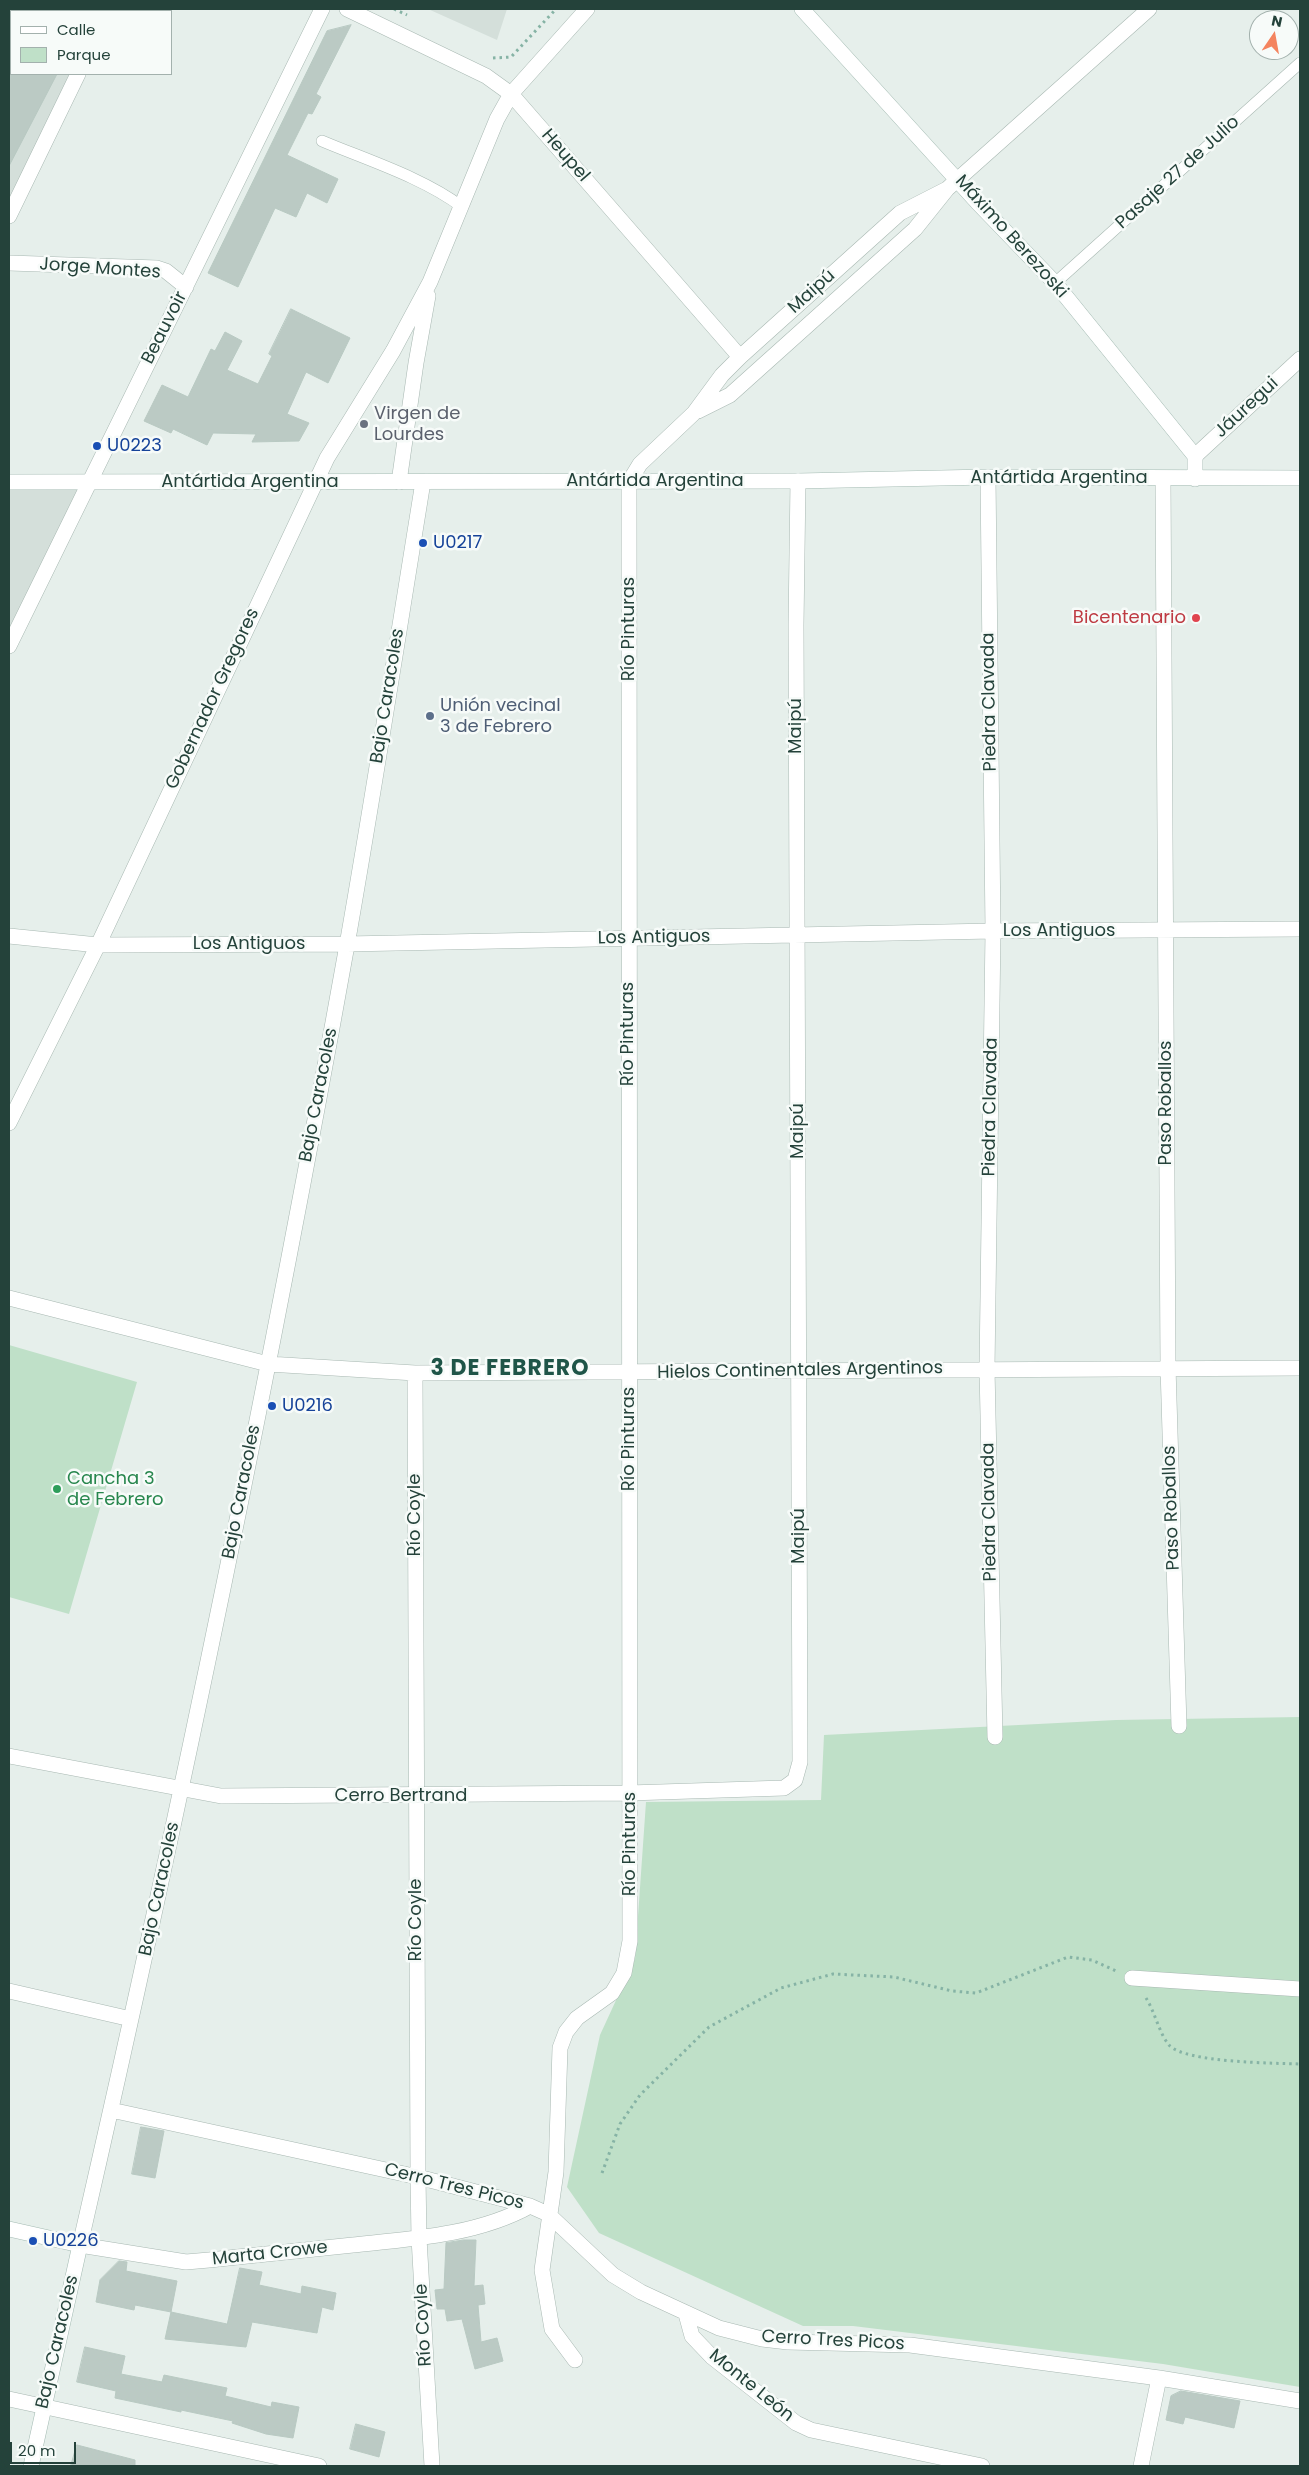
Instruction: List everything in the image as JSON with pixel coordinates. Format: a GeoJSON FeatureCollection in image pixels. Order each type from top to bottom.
{"type":"FeatureCollection","features":[{"type":"Feature","properties":{"kind":"street","name":"Beauvoir"},"geometry":{"type":"LineString","coordinates":[[9,646],[322,9]]}},
{"type":"Feature","properties":{"kind":"street","name":"Heupel"},"geometry":{"type":"LineString","coordinates":[[347,9],[486,76],[510,94],[740,357]]}},
{"type":"Feature","properties":{"kind":"street","name":"Gobernador Gregores"},"geometry":{"type":"LineString","coordinates":[[9,1123],[98,945],[314,482],[342,431],[393,351],[430,282],[462,207],[485,146],[510,94],[587,9]]}},
{"type":"Feature","properties":{"kind":"street","name":"Máximo Berezoski"},"geometry":{"type":"LineString","coordinates":[[802,9],[952,184],[1055,283],[1195,456]]}},
{"type":"Feature","properties":{"kind":"street","name":"Maipú"},"geometry":{"type":"LineString","coordinates":[[694,413],[730,395],[915,228],[952,184],[1148,9]]}},
{"type":"Feature","properties":{"kind":"street"},"geometry":{"type":"LineString","coordinates":[[9,216],[78,75]]}},
{"type":"Feature","properties":{"kind":"street","name":"Maipú"},"geometry":{"type":"LineString","coordinates":[[629,482],[640,464],[694,413],[722,375],[740,357],[900,213],[952,184]]}},
{"type":"Feature","properties":{"kind":"street","name":"Jorge Montes"},"geometry":{"type":"LineString","coordinates":[[9,264],[157,268],[166,271],[186,287]]}},
{"type":"Feature","properties":{"kind":"street","name":"Gobernador Gregores"},"geometry":{"type":"LineString","coordinates":[[399,482],[430,282]]}},
{"type":"Feature","properties":{"kind":"street","name":"Jáuregui"},"geometry":{"type":"LineString","coordinates":[[1195,456],[1300,360]]}},
{"type":"Feature","properties":{"kind":"street"},"geometry":{"type":"LineString","coordinates":[[1195,456],[1195,479]]}},
{"type":"Feature","properties":{"kind":"street","name":"Antártida Argentina"},"geometry":{"type":"LineString","coordinates":[[9,482],[629,482],[988,477],[1300,478]]}},
{"type":"Feature","properties":{"kind":"street","name":"Piedra Clavada"},"geometry":{"type":"LineString","coordinates":[[988,477],[993,932],[987,1370],[995,1737]]}},
{"type":"Feature","properties":{"kind":"street","name":"Paso Roballos"},"geometry":{"type":"LineString","coordinates":[[1163,479],[1164,931],[1168,1368],[1179,1726]]}},
{"type":"Feature","properties":{"kind":"street","name":"Maipú"},"geometry":{"type":"LineString","coordinates":[[795,1780],[800,1762],[797,935],[798,481]]}},
{"type":"Feature","properties":{"kind":"street","name":"Bajo Caracoles"},"geometry":{"type":"LineString","coordinates":[[31,2466],[181,1790],[268,1364],[347,944],[423,482]]}},
{"type":"Feature","properties":{"kind":"street","name":"Río Pinturas"},"geometry":{"type":"LineString","coordinates":[[575,2360],[552,2329],[542,2270],[548,2214],[556,2172],[560,2048],[566,2032],[578,2018],[612,1993],[624,1973],[629,1949],[629,482]]}},
{"type":"Feature","properties":{"kind":"street","name":"Los Antiguos"},"geometry":{"type":"LineString","coordinates":[[9,936],[98,945],[347,944],[797,935],[1300,929]]}},
{"type":"Feature","properties":{"kind":"street","name":"Hielos Continentales Argentinos"},"geometry":{"type":"LineString","coordinates":[[9,1298],[268,1364],[415,1374],[1300,1368]]}},
{"type":"Feature","properties":{"kind":"street","name":"Río Coyle"},"geometry":{"type":"LineString","coordinates":[[415,1374],[418,2177],[419,2238],[432,2466]]}},
{"type":"Feature","properties":{"kind":"street","name":"Cerro Bertrand"},"geometry":{"type":"LineString","coordinates":[[9,1756],[181,1790],[221,1796],[630,1793],[784,1788],[795,1780]]}},
{"type":"Feature","properties":{"kind":"street"},"geometry":{"type":"LineString","coordinates":[[1132,1978],[1300,1989]]}},
{"type":"Feature","properties":{"kind":"street"},"geometry":{"type":"LineString","coordinates":[[9,1991],[131,2019]]}},
{"type":"Feature","properties":{"kind":"street","name":"Cerro Tres Picos"},"geometry":{"type":"LineString","coordinates":[[111,2110],[418,2177],[530,2206],[548,2214],[614,2274],[641,2292],[720,2328],[762,2339],[788,2342],[910,2346],[1159,2378],[1300,2401]]}},
{"type":"Feature","properties":{"kind":"street","name":"Marta Crowe"},"geometry":{"type":"LineString","coordinates":[[9,2228],[80,2245],[186,2262],[419,2238],[478,2226],[517,2213],[530,2206]]}},
{"type":"Feature","properties":{"kind":"street","name":"Monte León"},"geometry":{"type":"LineString","coordinates":[[686,2314],[692,2336],[712,2357],[796,2423],[811,2430],[982,2466]]}},
{"type":"Feature","properties":{"kind":"street"},"geometry":{"type":"LineString","coordinates":[[1141,2466],[1159,2378]]}},
{"type":"Feature","properties":{"kind":"street"},"geometry":{"type":"LineString","coordinates":[[9,2399],[319,2466]]}},
{"type":"Feature","properties":{"kind":"lane","name":"Pasaje 27 de Julio"},"geometry":{"type":"LineString","coordinates":[[1055,283],[1300,63]]}},
{"type":"Feature","properties":{"kind":"lane"},"geometry":{"type":"LineString","coordinates":[[322,141],[446,194],[462,207]]}},
{"type":"Feature","properties":{"kind":"path"},"geometry":{"type":"LineString","coordinates":[[394,9],[411,17]]}},
{"type":"Feature","properties":{"kind":"path"},"geometry":{"type":"LineString","coordinates":[[485,54],[493,58],[511,57],[556,9]]}},
{"type":"Feature","properties":{"kind":"path"},"geometry":{"type":"LineString","coordinates":[[602,2172],[620,2124],[640,2095],[709,2027],[782,1988],[833,1974],[894,1977],[952,1991],[976,1993],[1068,1957],[1092,1960],[1132,1978],[1151,2006],[1169,2045],[1178,2053],[1232,2061],[1300,2064]]}},
{"type":"Feature","properties":{"kind":"shaded area"},"geometry":{"type":"Polygon","coordinates":[[[9,9],[110,9],[10,10],[10,75],[78,75],[9,216],[9,9]]]}},
{"type":"Feature","properties":{"kind":"shaded area"},"geometry":{"type":"Polygon","coordinates":[[[428,9],[507,9],[497,40],[428,9]]]}},
{"type":"Feature","properties":{"kind":"shaded area"},"geometry":{"type":"Polygon","coordinates":[[[91,481],[9,646],[9,482],[91,481]]]}},
{"type":"Feature","properties":{"kind":"green space","name":"Cancha 3 de Febrero"},"geometry":{"type":"Polygon","coordinates":[[[9,1345],[137,1382],[69,1614],[9,1597],[9,1345]]]}},
{"type":"Feature","properties":{"kind":"green space"},"geometry":{"type":"Polygon","coordinates":[[[1300,1717],[1300,2387],[1163,2364],[853,2326],[803,2326],[599,2233],[567,2187],[600,2035],[635,1959],[646,1802],[821,1800],[824,1735],[1116,1720],[1300,1717]]]}},
{"type":"Feature","properties":{"kind":"building"},"geometry":{"type":"Polygon","coordinates":[[[351,25],[316,94],[321,97],[312,114],[308,113],[287,155],[338,179],[327,203],[307,193],[296,217],[275,208],[238,287],[208,273],[327,31],[351,25]]]}},
{"type":"Feature","properties":{"kind":"building"},"geometry":{"type":"Polygon","coordinates":[[[9,74],[56,75],[9,166],[9,74]]]}},
{"type":"Feature","properties":{"kind":"building"},"geometry":{"type":"Polygon","coordinates":[[[291,309],[350,338],[328,383],[306,372],[287,414],[309,423],[299,441],[252,442],[256,434],[213,433],[207,445],[173,429],[171,433],[144,421],[162,385],[188,397],[211,349],[215,351],[225,332],[242,341],[227,370],[258,384],[272,356],[269,354],[291,309]]]}},
{"type":"Feature","properties":{"kind":"building"},"geometry":{"type":"Polygon","coordinates":[[[141,2127],[164,2131],[155,2178],[132,2174],[141,2127]]]}},
{"type":"Feature","properties":{"kind":"building"},"geometry":{"type":"Polygon","coordinates":[[[476,2240],[474,2286],[483,2285],[485,2304],[478,2305],[481,2342],[497,2338],[503,2361],[475,2369],[462,2319],[447,2321],[445,2309],[437,2309],[435,2290],[444,2289],[446,2243],[476,2240]]]}},
{"type":"Feature","properties":{"kind":"building"},"geometry":{"type":"Polygon","coordinates":[[[119,2261],[127,2262],[126,2271],[177,2281],[171,2312],[135,2305],[134,2310],[96,2302],[100,2280],[119,2261]]]}},
{"type":"Feature","properties":{"kind":"building"},"geometry":{"type":"Polygon","coordinates":[[[240,2268],[262,2272],[259,2285],[301,2294],[302,2286],[336,2293],[333,2310],[322,2307],[317,2333],[252,2322],[246,2347],[165,2339],[171,2312],[227,2324],[240,2268]]]}},
{"type":"Feature","properties":{"kind":"building"},"geometry":{"type":"Polygon","coordinates":[[[85,2347],[125,2356],[121,2374],[162,2382],[164,2375],[227,2388],[225,2396],[271,2407],[272,2402],[299,2407],[293,2438],[266,2434],[232,2423],[233,2421],[115,2398],[116,2391],[77,2382],[85,2347]]]}},
{"type":"Feature","properties":{"kind":"building"},"geometry":{"type":"Polygon","coordinates":[[[1181,2391],[1240,2401],[1234,2428],[1185,2417],[1183,2424],[1166,2420],[1171,2396],[1181,2391]]]}},
{"type":"Feature","properties":{"kind":"building"},"geometry":{"type":"Polygon","coordinates":[[[356,2424],[385,2432],[379,2457],[350,2449],[356,2424]]]}},
{"type":"Feature","properties":{"kind":"building"},"geometry":{"type":"Polygon","coordinates":[[[77,2445],[135,2460],[135,2466],[71,2466],[77,2445]]]}},
{"type":"Feature","properties":{"kind":"place","name":"Virgen de Lourdes"},"geometry":{"type":"Point","coordinates":[364,424]}},
{"type":"Feature","properties":{"kind":"place","name":"U0223"},"geometry":{"type":"Point","coordinates":[97,446]}},
{"type":"Feature","properties":{"kind":"place","name":"U0217"},"geometry":{"type":"Point","coordinates":[423,543]}},
{"type":"Feature","properties":{"kind":"place","name":"Bicentenario"},"geometry":{"type":"Point","coordinates":[1196,618]}},
{"type":"Feature","properties":{"kind":"place","name":"Unión vecinal 3 de Febrero"},"geometry":{"type":"Point","coordinates":[430,716]}},
{"type":"Feature","properties":{"kind":"place","name":"U0216"},"geometry":{"type":"Point","coordinates":[272,1406]}},
{"type":"Feature","properties":{"kind":"place","name":"Cancha 3 de Febrero"},"geometry":{"type":"Point","coordinates":[57,1489]}},
{"type":"Feature","properties":{"kind":"place","name":"U0226"},"geometry":{"type":"Point","coordinates":[33,2241]}},
{"type":"Feature","properties":{"kind":"district","name":"3 DE FEBRERO"},"geometry":{"type":"Point","coordinates":[510,1369]}}]}
